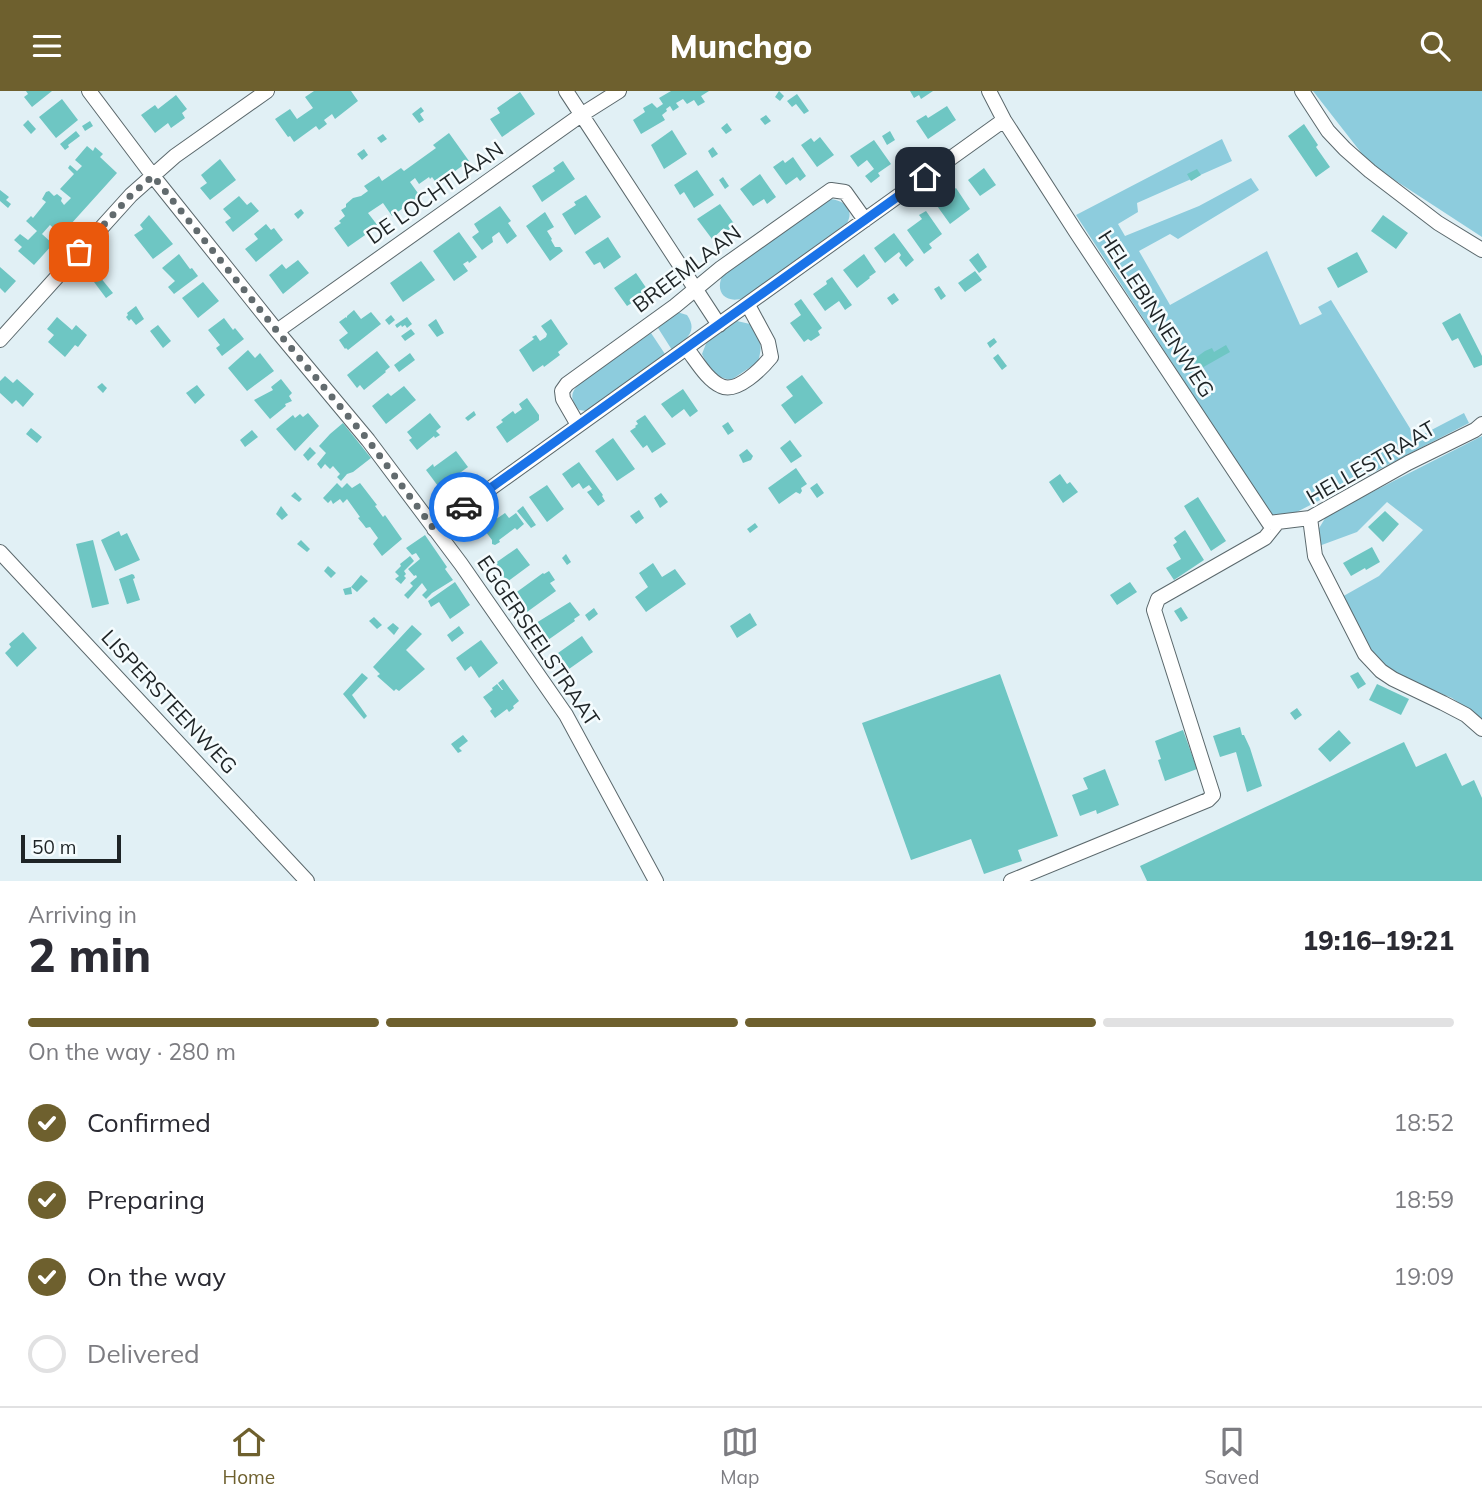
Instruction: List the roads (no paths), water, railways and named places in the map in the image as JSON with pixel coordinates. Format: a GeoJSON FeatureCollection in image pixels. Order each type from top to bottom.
{"type":"FeatureCollection","features":[{"type":"Feature","properties":{"kind":"street","name":"EGGERSEELSTRAAT"},"geometry":{"type":"LineString","coordinates":[[89,91],[153,176],[368,440],[468,573],[566,715],[656,881]]}},
{"type":"Feature","properties":{"kind":"street"},"geometry":{"type":"LineString","coordinates":[[0,339],[131,195],[175,156],[267,91]]}},
{"type":"Feature","properties":{"kind":"street"},"geometry":{"type":"LineString","coordinates":[[566,91],[719,325]]}},
{"type":"Feature","properties":{"kind":"street","name":"DE LOCHTLAAN"},"geometry":{"type":"LineString","coordinates":[[277,331],[581,115],[619,91]]}},
{"type":"Feature","properties":{"kind":"street","name":"HELLEBINNENWEG"},"geometry":{"type":"LineString","coordinates":[[989,91],[1004,120],[1261,512],[1269,523],[1277,523]]}},
{"type":"Feature","properties":{"kind":"street"},"geometry":{"type":"LineString","coordinates":[[1302,91],[1328,131],[1345,149],[1438,223],[1482,250]]}},
{"type":"Feature","properties":{"kind":"street"},"geometry":{"type":"LineString","coordinates":[[434,529],[1004,120]]}},
{"type":"Feature","properties":{"kind":"street","name":"BREEMLAAN"},"geometry":{"type":"LineString","coordinates":[[578,425],[563,398],[562,390],[567,384],[675,306],[721,268],[831,190],[845,193],[865,220]]}},
{"type":"Feature","properties":{"kind":"street"},"geometry":{"type":"LineString","coordinates":[[687,349],[721,386],[730,388],[738,385],[762,368],[771,356],[768,342],[748,305]]}},
{"type":"Feature","properties":{"kind":"street","name":"HELLESTRAAT"},"geometry":{"type":"LineString","coordinates":[[1482,424],[1310,518],[1315,556],[1365,655],[1393,679],[1443,702],[1466,715],[1482,729]]}},
{"type":"Feature","properties":{"kind":"street"},"geometry":{"type":"LineString","coordinates":[[1011,881],[1208,800],[1213,795],[1154,610],[1158,599],[1265,538],[1277,523],[1310,518]]}},
{"type":"Feature","properties":{"kind":"street","name":"LISPERSTEENWEG"},"geometry":{"type":"LineString","coordinates":[[0,552],[307,881]]}}]}
